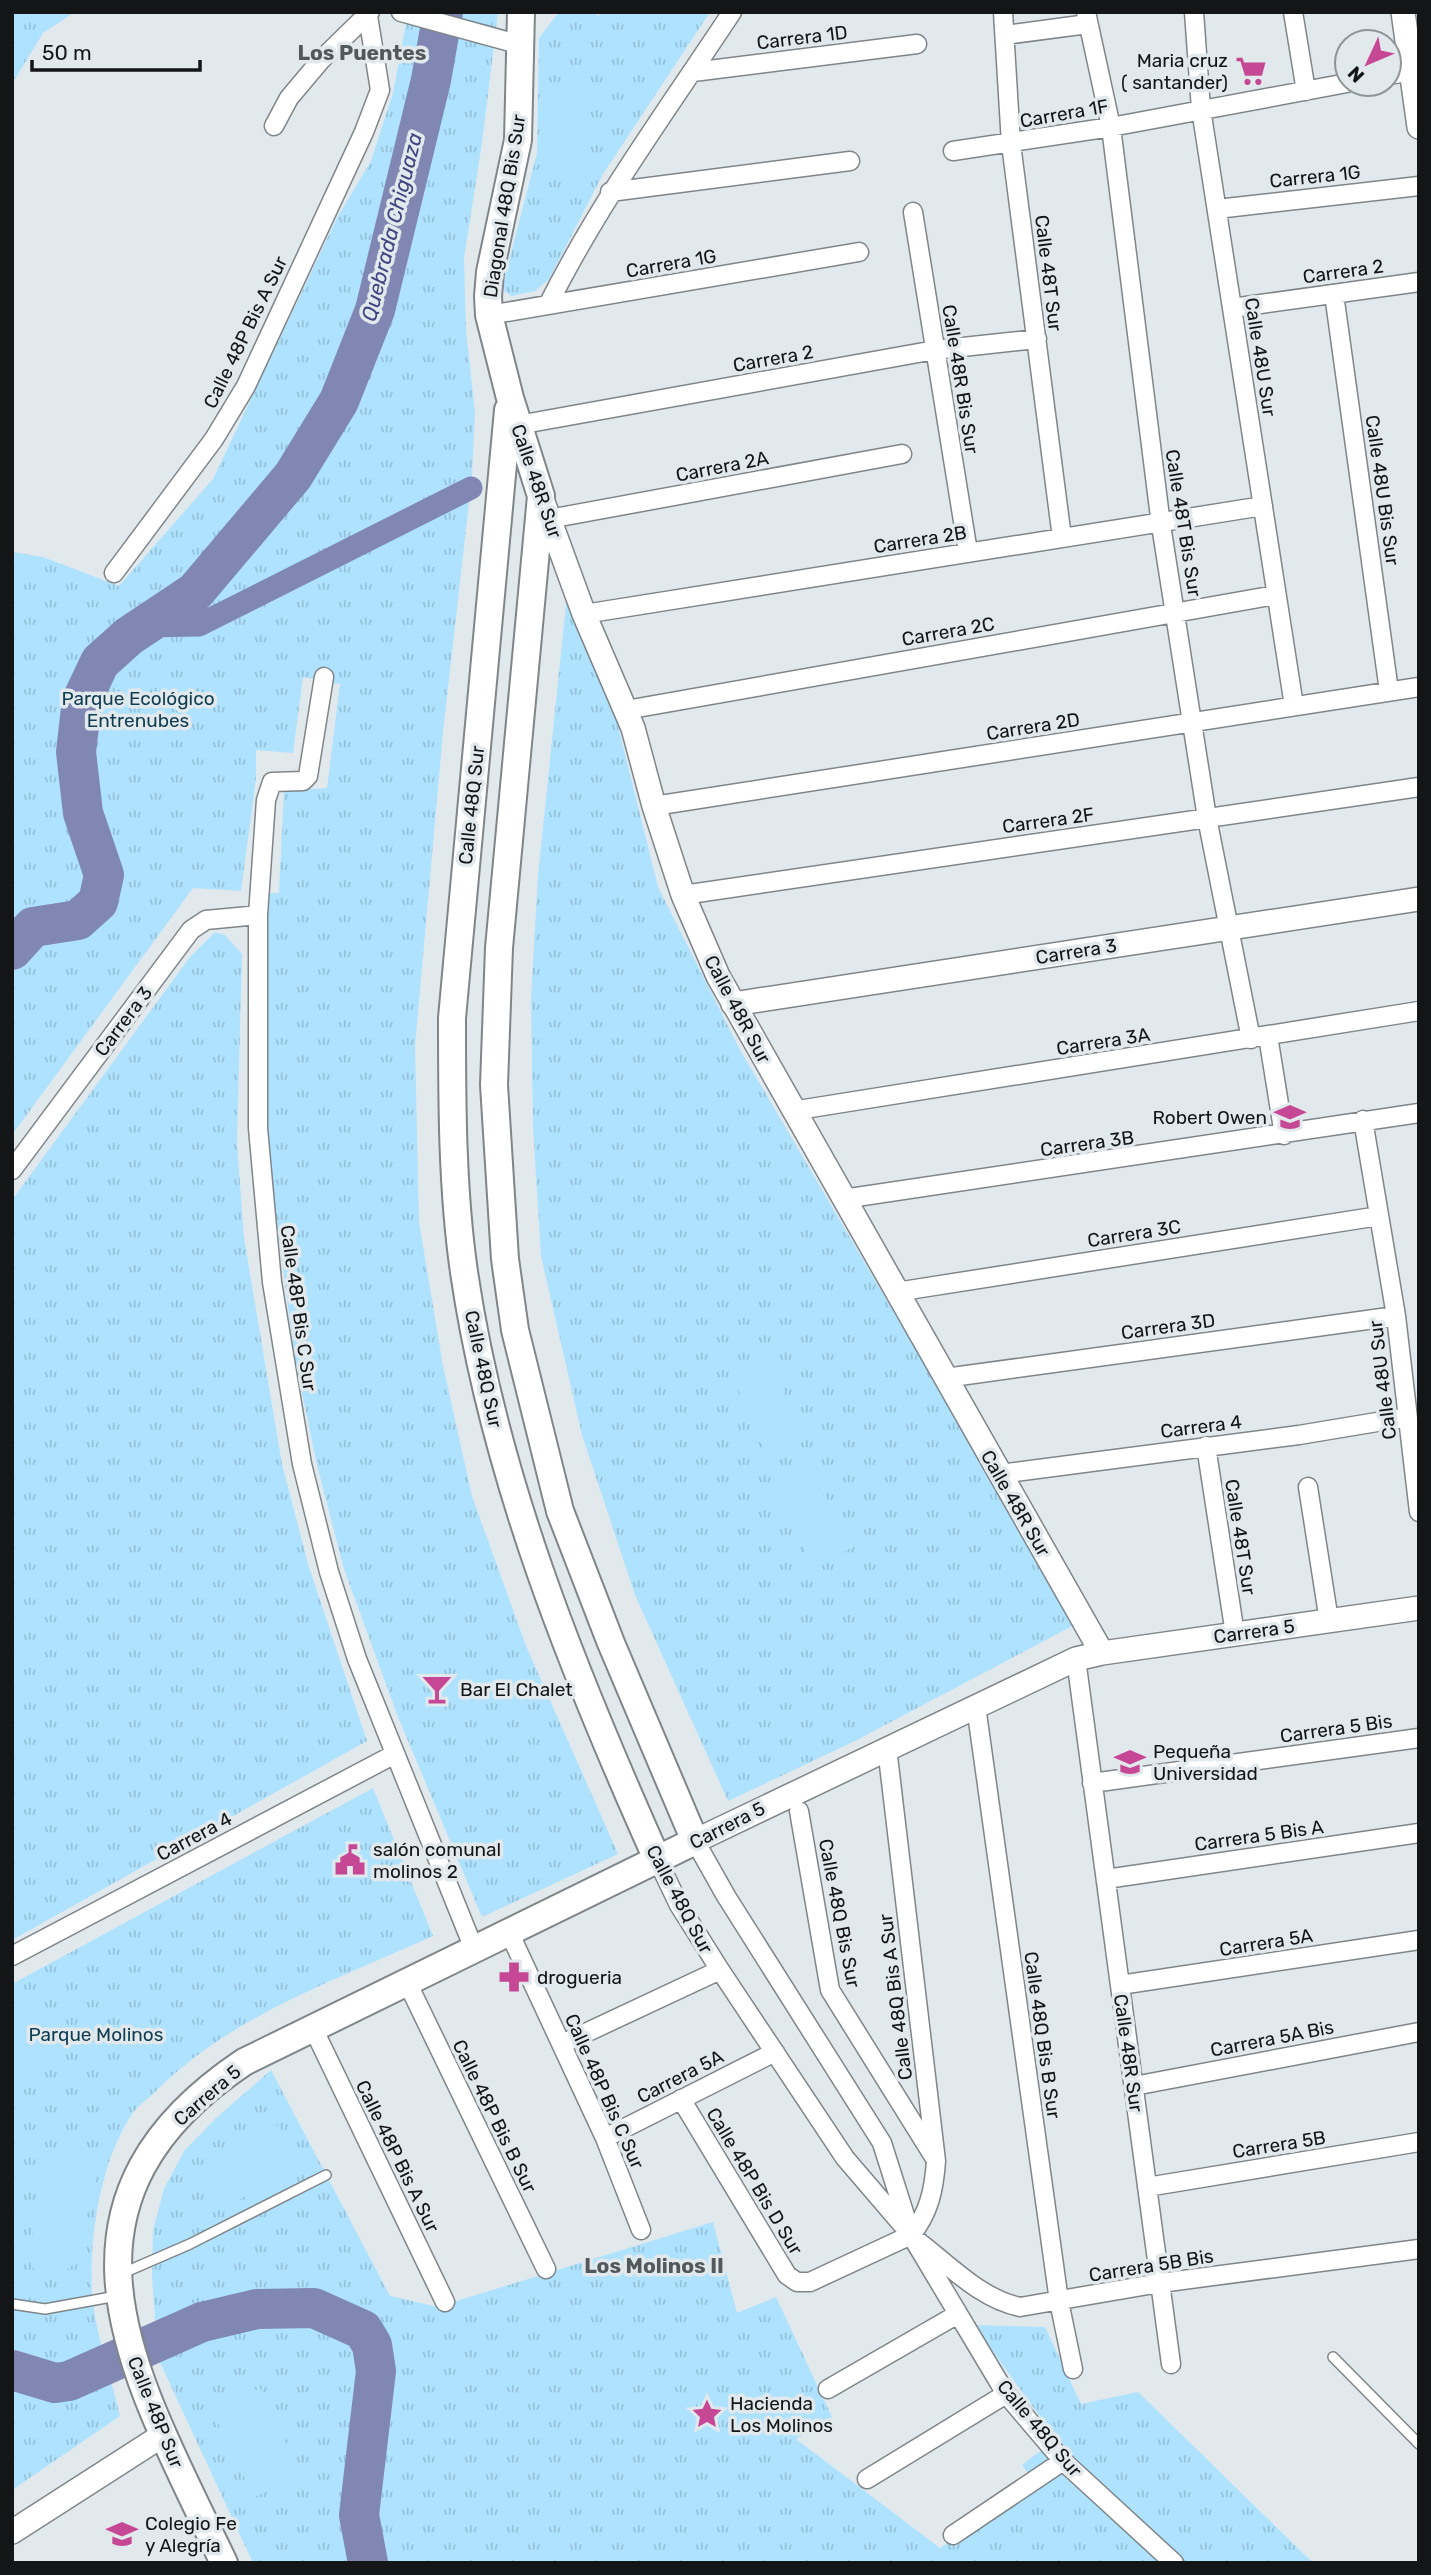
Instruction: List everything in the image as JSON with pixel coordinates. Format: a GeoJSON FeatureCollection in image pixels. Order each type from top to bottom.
{"type":"FeatureCollection","features":[{"type":"Feature","properties":{"kind":"main road","name":"Diagonal 48Q Bis Sur"},"geometry":{"type":"LineString","coordinates":[[489,315],[490,272],[518,140],[521,12]]}},
{"type":"Feature","properties":{"kind":"main road","name":"Calle 48R Sur"},"geometry":{"type":"LineString","coordinates":[[489,315],[510,398],[545,508]]}},
{"type":"Feature","properties":{"kind":"main road","name":"Calle 48Q Sur"},"geometry":{"type":"LineString","coordinates":[[510,398],[454,997],[452,1088],[464,1270],[492,1410],[532,1544],[574,1665],[657,1859]]}},
{"type":"Feature","properties":{"kind":"main road","name":"Calle 48Q Sur"},"geometry":{"type":"LineString","coordinates":[[545,508],[499,948],[494,1085],[505,1259],[515,1329],[560,1511],[611,1643],[695,1841]]}},
{"type":"Feature","properties":{"kind":"main road","name":"Carrera 5"},"geometry":{"type":"LineString","coordinates":[[124,2211],[134,2181],[174,2122],[196,2100],[244,2062],[695,1841]]}},
{"type":"Feature","properties":{"kind":"main road","name":"Calle 48P Sur"},"geometry":{"type":"LineString","coordinates":[[124,2211],[118,2286],[122,2324],[140,2382],[224,2563]]}},
{"type":"Feature","properties":{"kind":"street"},"geometry":{"type":"LineString","coordinates":[[548,305],[610,192],[732,12]]}},
{"type":"Feature","properties":{"kind":"street","name":"Calle 48T Sur"},"geometry":{"type":"LineString","coordinates":[[1003,12],[1012,144],[1062,538]]}},
{"type":"Feature","properties":{"kind":"street","name":"Calle 48U Sur"},"geometry":{"type":"LineString","coordinates":[[1194,12],[1201,110],[1294,706]]}},
{"type":"Feature","properties":{"kind":"street"},"geometry":{"type":"LineString","coordinates":[[1293,12],[1306,90]]}},
{"type":"Feature","properties":{"kind":"street"},"geometry":{"type":"LineString","coordinates":[[274,126],[289,98],[321,60],[369,14]]}},
{"type":"Feature","properties":{"kind":"street","name":"Calle 48P Bis A Sur"},"geometry":{"type":"LineString","coordinates":[[114,573],[210,446],[246,386],[364,132],[380,90],[369,14]]}},
{"type":"Feature","properties":{"kind":"street"},"geometry":{"type":"LineString","coordinates":[[1406,14],[1406,72],[1419,127]]}},
{"type":"Feature","properties":{"kind":"street"},"geometry":{"type":"LineString","coordinates":[[410,15],[522,45]]}},
{"type":"Feature","properties":{"kind":"street"},"geometry":{"type":"LineString","coordinates":[[1005,35],[1087,18]]}},
{"type":"Feature","properties":{"kind":"street","name":"Calle 48T Bis Sur"},"geometry":{"type":"LineString","coordinates":[[1087,18],[1111,127],[1161,525],[1177,613],[1207,818],[1231,928],[1284,1135]]}},
{"type":"Feature","properties":{"kind":"street","name":"Carrera 1D"},"geometry":{"type":"LineString","coordinates":[[693,72],[917,44]]}},
{"type":"Feature","properties":{"kind":"street","name":"Carrera 1F"},"geometry":{"type":"LineString","coordinates":[[953,151],[1111,127],[1333,85]]}},
{"type":"Feature","properties":{"kind":"street"},"geometry":{"type":"LineString","coordinates":[[610,192],[850,161]]}},
{"type":"Feature","properties":{"kind":"street","name":"Carrera 1G"},"geometry":{"type":"LineString","coordinates":[[1217,209],[1419,186]]}},
{"type":"Feature","properties":{"kind":"street","name":"Calle 48R Bis Sur"},"geometry":{"type":"LineString","coordinates":[[913,212],[968,552]]}},
{"type":"Feature","properties":{"kind":"street","name":"Carrera 1G"},"geometry":{"type":"LineString","coordinates":[[489,315],[859,252]]}},
{"type":"Feature","properties":{"kind":"street","name":"Carrera 2"},"geometry":{"type":"LineString","coordinates":[[1232,308],[1419,282]]}},
{"type":"Feature","properties":{"kind":"street","name":"Calle 48U Bis Sur"},"geometry":{"type":"LineString","coordinates":[[1334,294],[1389,691]]}},
{"type":"Feature","properties":{"kind":"street","name":"Carrera 2"},"geometry":{"type":"LineString","coordinates":[[518,425],[935,350],[1037,339]]}},
{"type":"Feature","properties":{"kind":"street","name":"Carrera 2A"},"geometry":{"type":"LineString","coordinates":[[545,508],[902,454]]}},
{"type":"Feature","properties":{"kind":"street","name":"Carrera 2B"},"geometry":{"type":"LineString","coordinates":[[584,614],[968,552],[1161,525],[1263,506]]}},
{"type":"Feature","properties":{"kind":"street","name":"Calle 48R Sur"},"geometry":{"type":"LineString","coordinates":[[545,508],[584,614],[626,710],[683,895],[733,1004],[1102,1653]]}},
{"type":"Feature","properties":{"kind":"street","name":"Carrera 2C"},"geometry":{"type":"LineString","coordinates":[[626,710],[1276,595]]}},
{"type":"Feature","properties":{"kind":"street","name":"Calle 48P Bis C Sur"},"geometry":{"type":"LineString","coordinates":[[324,677],[308,776],[303,781],[276,780],[270,785],[266,800],[258,915],[258,1128],[278,1320],[302,1464],[329,1572],[357,1659],[474,1949]]}},
{"type":"Feature","properties":{"kind":"street","name":"Carrera 2D"},"geometry":{"type":"LineString","coordinates":[[654,807],[1419,687]]}},
{"type":"Feature","properties":{"kind":"street","name":"Carrera 2F"},"geometry":{"type":"LineString","coordinates":[[683,895],[1419,787]]}},
{"type":"Feature","properties":{"kind":"street","name":"Carrera 3"},"geometry":{"type":"LineString","coordinates":[[733,1004],[1419,899]]}},
{"type":"Feature","properties":{"kind":"street","name":"Carrera 3"},"geometry":{"type":"LineString","coordinates":[[12,1170],[191,930],[206,920],[258,915]]}},
{"type":"Feature","properties":{"kind":"street","name":"Carrera 3A"},"geometry":{"type":"LineString","coordinates":[[792,1111],[1419,1011]]}},
{"type":"Feature","properties":{"kind":"street","name":"Carrera 3B"},"geometry":{"type":"LineString","coordinates":[[843,1199],[1419,1113]]}},
{"type":"Feature","properties":{"kind":"street","name":"Calle 48U Sur"},"geometry":{"type":"LineString","coordinates":[[1363,1120],[1396,1315],[1419,1512]]}},
{"type":"Feature","properties":{"kind":"street","name":"Carrera 3C"},"geometry":{"type":"LineString","coordinates":[[896,1292],[1379,1216]]}},
{"type":"Feature","properties":{"kind":"street","name":"Carrera 3D"},"geometry":{"type":"LineString","coordinates":[[945,1378],[1396,1315]]}},
{"type":"Feature","properties":{"kind":"street","name":"Carrera 4"},"geometry":{"type":"LineString","coordinates":[[1000,1474],[1299,1435],[1407,1417]]}},
{"type":"Feature","properties":{"kind":"street","name":"Calle 48T Sur"},"geometry":{"type":"LineString","coordinates":[[1206,1446],[1235,1634]]}},
{"type":"Feature","properties":{"kind":"street"},"geometry":{"type":"LineString","coordinates":[[1308,1487],[1329,1620]]}},
{"type":"Feature","properties":{"kind":"street","name":"Carrera 5"},"geometry":{"type":"LineString","coordinates":[[695,1841],[1076,1660],[1102,1653],[1419,1608]]}},
{"type":"Feature","properties":{"kind":"street","name":"Calle 48R Sur"},"geometry":{"type":"LineString","coordinates":[[1076,1660],[1171,2364]]}},
{"type":"Feature","properties":{"kind":"street","name":"Calle 48Q Bis B Sur"},"geometry":{"type":"LineString","coordinates":[[976,1706],[1059,2301],[1073,2369]]}},
{"type":"Feature","properties":{"kind":"street","name":"Carrera 5 Bis"},"geometry":{"type":"LineString","coordinates":[[1092,1783],[1419,1738]]}},
{"type":"Feature","properties":{"kind":"street","name":"Calle 48Q Bis A Sur"},"geometry":{"type":"LineString","coordinates":[[887,1748],[936,2161],[929,2206],[911,2235]]}},
{"type":"Feature","properties":{"kind":"street","name":"Carrera 4"},"geometry":{"type":"LineString","coordinates":[[12,1956],[394,1754]]}},
{"type":"Feature","properties":{"kind":"street","name":"Calle 48Q Bis Sur"},"geometry":{"type":"LineString","coordinates":[[799,1811],[830,1990],[936,2161]]}},
{"type":"Feature","properties":{"kind":"street","name":"Carrera 5 Bis A"},"geometry":{"type":"LineString","coordinates":[[1106,1879],[1419,1832]]}},
{"type":"Feature","properties":{"kind":"street","name":"Calle 48Q Sur"},"geometry":{"type":"LineString","coordinates":[[695,1841],[726,1896],[882,2143],[911,2235]]}},
{"type":"Feature","properties":{"kind":"street","name":"Calle 48Q Sur"},"geometry":{"type":"LineString","coordinates":[[657,1859],[679,1905],[720,1970],[845,2158],[911,2235],[1006,2394],[1063,2461],[1174,2563]]}},
{"type":"Feature","properties":{"kind":"street","name":"Calle 48P Bis C Sur"},"geometry":{"type":"LineString","coordinates":[[509,1932],[605,2138],[642,2231]]}},
{"type":"Feature","properties":{"kind":"street","name":"Carrera 5A"},"geometry":{"type":"LineString","coordinates":[[1120,1985],[1419,1940]]}},
{"type":"Feature","properties":{"kind":"street"},"geometry":{"type":"LineString","coordinates":[[562,2044],[720,1970]]}},
{"type":"Feature","properties":{"kind":"street","name":"Calle 48P Bis B Sur"},"geometry":{"type":"LineString","coordinates":[[407,1982],[546,2269]]}},
{"type":"Feature","properties":{"kind":"street","name":"Calle 48P Bis A Sur"},"geometry":{"type":"LineString","coordinates":[[313,2028],[445,2302]]}},
{"type":"Feature","properties":{"kind":"street","name":"Carrera 5A Bis"},"geometry":{"type":"LineString","coordinates":[[1133,2086],[1419,2032]]}},
{"type":"Feature","properties":{"kind":"street","name":"Carrera 5A"},"geometry":{"type":"LineString","coordinates":[[605,2138],[775,2052]]}},
{"type":"Feature","properties":{"kind":"street","name":"Calle 48P Bis D Sur"},"geometry":{"type":"LineString","coordinates":[[681,2099],[787,2275],[797,2282],[810,2282],[911,2235]]}},
{"type":"Feature","properties":{"kind":"street","name":"Carrera 5B"},"geometry":{"type":"LineString","coordinates":[[1147,2187],[1419,2142]]}},
{"type":"Feature","properties":{"kind":"street","name":"Carrera 5B Bis"},"geometry":{"type":"LineString","coordinates":[[911,2235],[972,2284],[1004,2304],[1020,2307],[1160,2283],[1419,2249]]}},
{"type":"Feature","properties":{"kind":"street"},"geometry":{"type":"LineString","coordinates":[[828,2389],[958,2314]]}},
{"type":"Feature","properties":{"kind":"street"},"geometry":{"type":"LineString","coordinates":[[867,2479],[1006,2394]]}},
{"type":"Feature","properties":{"kind":"street"},"geometry":{"type":"LineString","coordinates":[[12,2532],[163,2435]]}},
{"type":"Feature","properties":{"kind":"street"},"geometry":{"type":"LineString","coordinates":[[953,2535],[1063,2461]]}},
{"type":"Feature","properties":{"kind":"lane"},"geometry":{"type":"LineString","coordinates":[[12,2304],[45,2309],[118,2286],[190,2244],[326,2175]]}},
{"type":"Feature","properties":{"kind":"lane"},"geometry":{"type":"LineString","coordinates":[[1333,2357],[1419,2444]]}},
{"type":"Feature","properties":{"kind":"green space"},"geometry":{"type":"Polygon","coordinates":[[[12,12],[75,12],[43,33],[12,84],[12,12]]]}},
{"type":"Feature","properties":{"kind":"green space","name":"Parque Ecológico Entrenubes"},"geometry":{"type":"Polygon","coordinates":[[[408,12],[498,12],[464,258],[466,331],[475,412],[472,476],[443,732],[415,1046],[419,1222],[443,1366],[472,1496],[526,1646],[618,1854],[482,1917],[398,1717],[344,1569],[317,1465],[295,1359],[267,1148],[266,916],[268,893],[279,893],[284,791],[327,788],[340,684],[303,677],[293,753],[256,750],[256,779],[241,891],[193,888],[12,1135],[12,552],[43,557],[119,586],[213,479],[337,218],[371,161],[393,93],[408,12]]]}},
{"type":"Feature","properties":{"kind":"green space"},"geometry":{"type":"Polygon","coordinates":[[[559,12],[593,12],[598,16],[601,12],[710,12],[603,174],[549,279],[535,291],[512,296],[505,292],[503,284],[537,153],[539,38],[559,12]]]}},
{"type":"Feature","properties":{"kind":"green space"},"geometry":{"type":"Polygon","coordinates":[[[548,91],[590,94],[586,177],[544,174],[548,91]]]}},
{"type":"Feature","properties":{"kind":"green space"},"geometry":{"type":"Polygon","coordinates":[[[567,595],[611,698],[658,887],[739,1048],[1076,1624],[853,1742],[728,1801],[635,1595],[582,1435],[541,1256],[533,1127],[531,998],[538,876],[567,595]]]}},
{"type":"Feature","properties":{"kind":"green space"},"geometry":{"type":"Polygon","coordinates":[[[215,932],[225,935],[242,954],[237,1143],[244,1238],[282,1464],[308,1564],[367,1741],[12,1940],[12,1200],[190,957],[215,932]]]}},
{"type":"Feature","properties":{"kind":"green space"},"geometry":{"type":"Polygon","coordinates":[[[772,1367],[803,1442],[767,1458],[735,1382],[772,1367]]]}},
{"type":"Feature","properties":{"kind":"green space"},"geometry":{"type":"Polygon","coordinates":[[[804,1463],[854,1546],[816,1569],[766,1486],[804,1463]]]}},
{"type":"Feature","properties":{"kind":"green space","name":"Parque Molinos"},"geometry":{"type":"Polygon","coordinates":[[[373,1788],[433,1936],[323,1984],[251,2020],[186,2064],[133,2113],[120,2136],[104,2179],[92,2248],[94,2307],[120,2416],[12,2490],[12,1984],[373,1788]]]}},
{"type":"Feature","properties":{"kind":"green space"},"geometry":{"type":"Polygon","coordinates":[[[23,2006],[64,2048],[12,2099],[12,2017],[23,2006]]]}},
{"type":"Feature","properties":{"kind":"green space"},"geometry":{"type":"Polygon","coordinates":[[[271,2070],[390,2296],[434,2306],[447,2304],[713,2222],[737,2313],[776,2297],[832,2417],[796,2439],[940,2548],[1037,2485],[1022,2465],[1056,2439],[974,2325],[1045,2327],[1081,2404],[1138,2392],[1313,2563],[253,2563],[158,2358],[152,2278],[153,2230],[164,2189],[184,2151],[215,2119],[271,2070]]]}},
{"type":"Feature","properties":{"kind":"green space"},"geometry":{"type":"Polygon","coordinates":[[[277,2125],[301,2167],[214,2213],[191,2172],[277,2125]]]}},
{"type":"Feature","properties":{"kind":"green space"},"geometry":{"type":"Polygon","coordinates":[[[76,2145],[93,2157],[98,2173],[74,2264],[61,2274],[47,2277],[34,2269],[29,2253],[49,2158],[58,2149],[76,2145]]]}},
{"type":"Feature","properties":{"kind":"green space"},"geometry":{"type":"Polygon","coordinates":[[[260,2388],[301,2476],[254,2497],[212,2411],[260,2388]]]}},
{"type":"Feature","properties":{"kind":"waterway","name":"Quebrada Chiguaza"},"geometry":{"type":"LineString","coordinates":[[12,950],[33,927],[78,920],[98,902],[104,875],[83,813],[76,752],[82,700],[100,662],[129,636],[195,592],[293,476],[339,401],[375,310],[431,80],[443,12]]}},
{"type":"Feature","properties":{"kind":"waterway"},"geometry":{"type":"LineString","coordinates":[[143,626],[199,625],[471,488]]}},
{"type":"Feature","properties":{"kind":"waterway","name":"Quebrada Chiguaza"},"geometry":{"type":"LineString","coordinates":[[12,2370],[55,2383],[69,2381],[202,2322],[257,2309],[314,2308],[363,2330],[372,2345],[376,2371],[359,2515],[368,2563]]}},
{"type":"Feature","properties":{"kind":"place","name":"Maria cruz ( santander)"},"geometry":{"type":"Point","coordinates":[1251,71]}},
{"type":"Feature","properties":{"kind":"place","name":"Robert Owen"},"geometry":{"type":"Point","coordinates":[1290,1117]}},
{"type":"Feature","properties":{"kind":"place","name":"Bar El Chalet"},"geometry":{"type":"Point","coordinates":[437,1689]}},
{"type":"Feature","properties":{"kind":"place","name":"Pequeña Universidad"},"geometry":{"type":"Point","coordinates":[1130,1762]}},
{"type":"Feature","properties":{"kind":"place","name":"salón comunal molinos 2"},"geometry":{"type":"Point","coordinates":[350,1860]}},
{"type":"Feature","properties":{"kind":"place","name":"drogueria"},"geometry":{"type":"Point","coordinates":[514,1977]}},
{"type":"Feature","properties":{"kind":"place","name":"Hacienda Los Molinos"},"geometry":{"type":"Point","coordinates":[707,2414]}},
{"type":"Feature","properties":{"kind":"place","name":"Colegio Fe y Alegría"},"geometry":{"type":"Point","coordinates":[122,2534]}},
{"type":"Feature","properties":{"kind":"district","name":"Los Puentes"},"geometry":{"type":"Point","coordinates":[362,53]}},
{"type":"Feature","properties":{"kind":"district","name":"Los Molinos II"},"geometry":{"type":"Point","coordinates":[654,2266]}}]}
